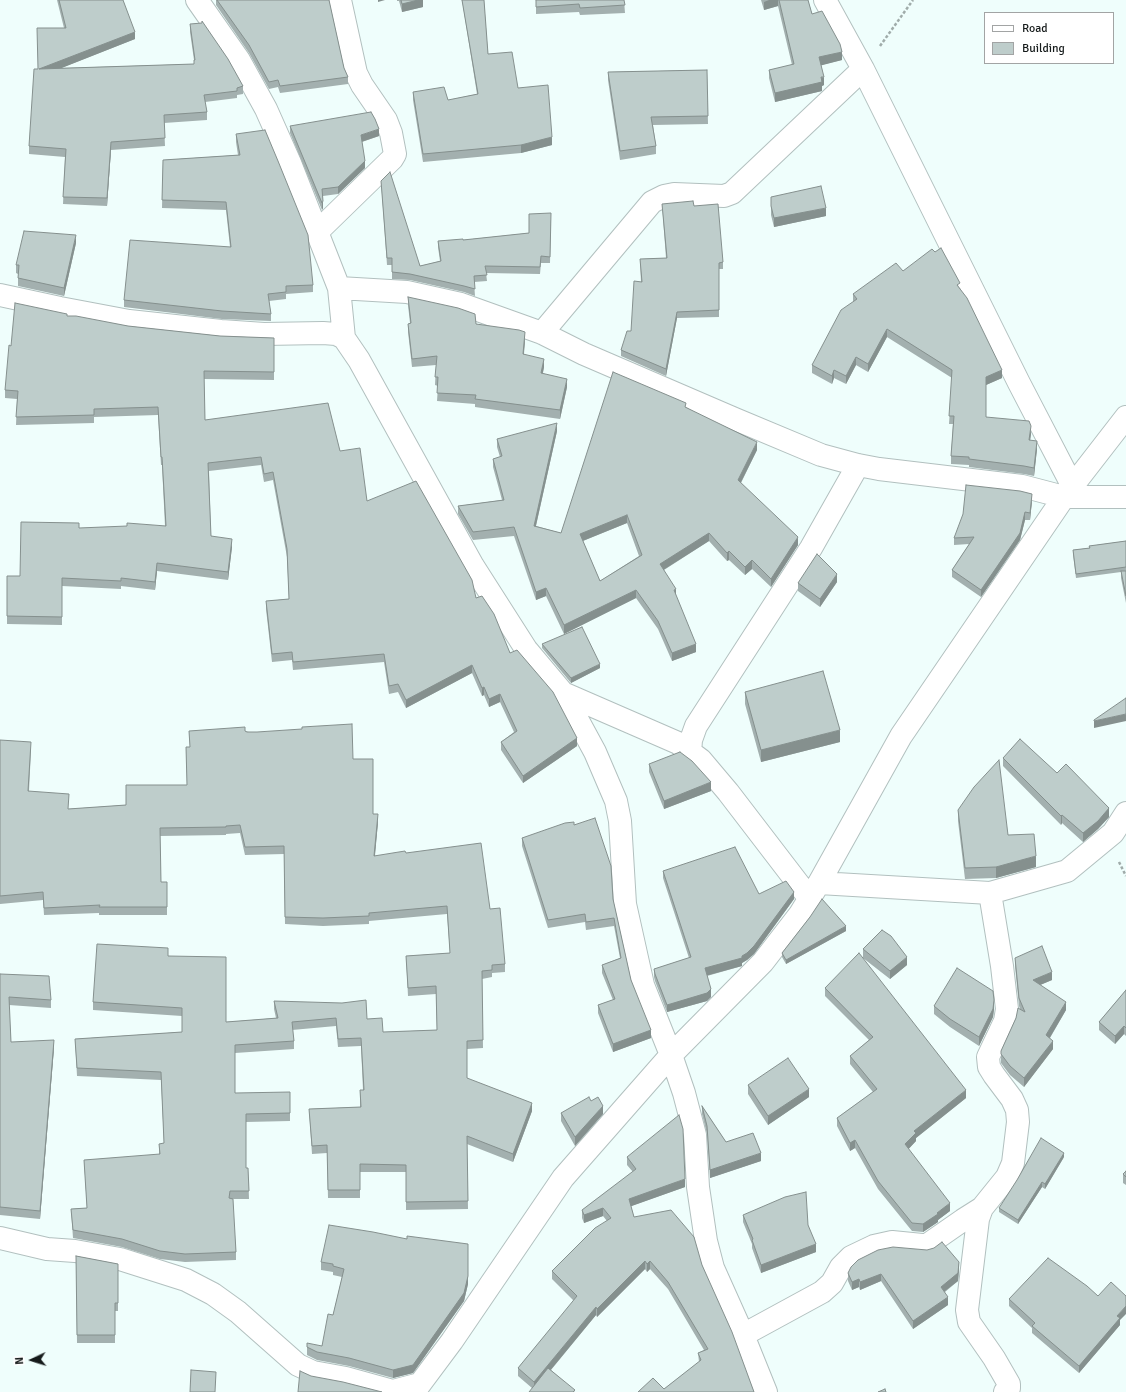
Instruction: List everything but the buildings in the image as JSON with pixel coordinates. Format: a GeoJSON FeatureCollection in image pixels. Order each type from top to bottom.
{"type":"FeatureCollection","features":[{"type":"Feature","properties":{"kind":"street"},"geometry":{"type":"LineString","coordinates":[[197,0],[239,60],[266,109],[290,163],[340,288],[344,338]]}},
{"type":"Feature","properties":{"kind":"street"},"geometry":{"type":"LineString","coordinates":[[317,232],[392,159],[395,154],[393,139],[386,120],[362,85],[356,73],[340,0]]}},
{"type":"Feature","properties":{"kind":"street"},"geometry":{"type":"LineString","coordinates":[[825,0],[863,69],[1019,383],[1068,491]]}},
{"type":"Feature","properties":{"kind":"street"},"geometry":{"type":"LineString","coordinates":[[542,333],[652,202],[674,194],[724,196],[732,193],[863,69]]}},
{"type":"Feature","properties":{"kind":"street"},"geometry":{"type":"LineString","coordinates":[[340,288],[407,292],[461,304],[542,333],[584,354],[821,455],[858,465],[879,469],[1126,497]]}},
{"type":"Feature","properties":{"kind":"street"},"geometry":{"type":"LineString","coordinates":[[0,295],[129,321],[221,332],[264,334],[336,334],[344,338],[359,360],[473,566],[526,649],[563,693],[595,752],[616,801],[620,821],[625,904],[632,940],[643,985],[671,1054],[684,1093],[695,1135],[698,1187],[706,1241],[713,1268],[743,1335],[766,1392]]}},
{"type":"Feature","properties":{"kind":"street"},"geometry":{"type":"LineString","coordinates":[[0,1238],[47,1250],[75,1251],[120,1259],[186,1280],[213,1294],[238,1312],[298,1365],[313,1372],[346,1378],[393,1391],[417,1388],[452,1341],[563,1178],[671,1054],[763,962],[800,914],[901,736],[1068,491],[1126,417]]}},
{"type":"Feature","properties":{"kind":"street"},"geometry":{"type":"LineString","coordinates":[[690,753],[691,740],[696,726],[811,548],[858,465]]}},
{"type":"Feature","properties":{"kind":"street"},"geometry":{"type":"LineString","coordinates":[[563,693],[678,743],[701,760],[814,891],[990,893],[1067,871],[1113,833],[1126,813]]}},
{"type":"Feature","properties":{"kind":"street"},"geometry":{"type":"LineString","coordinates":[[743,1335],[822,1292],[832,1283],[841,1267],[851,1257],[874,1246],[892,1242],[922,1246],[927,1245],[982,1208],[1008,1177],[1013,1163],[1018,1122],[1017,1110],[1012,1099],[992,1071],[988,1057],[1005,1021],[1007,1008],[990,893]]}},
{"type":"Feature","properties":{"kind":"street"},"geometry":{"type":"LineString","coordinates":[[982,1208],[978,1219],[967,1310],[969,1322],[994,1358],[1009,1384],[1009,1388],[1006,1392]]}},
{"type":"Feature","properties":{"kind":"path"},"geometry":{"type":"LineString","coordinates":[[863,69],[913,0]]}}]}
